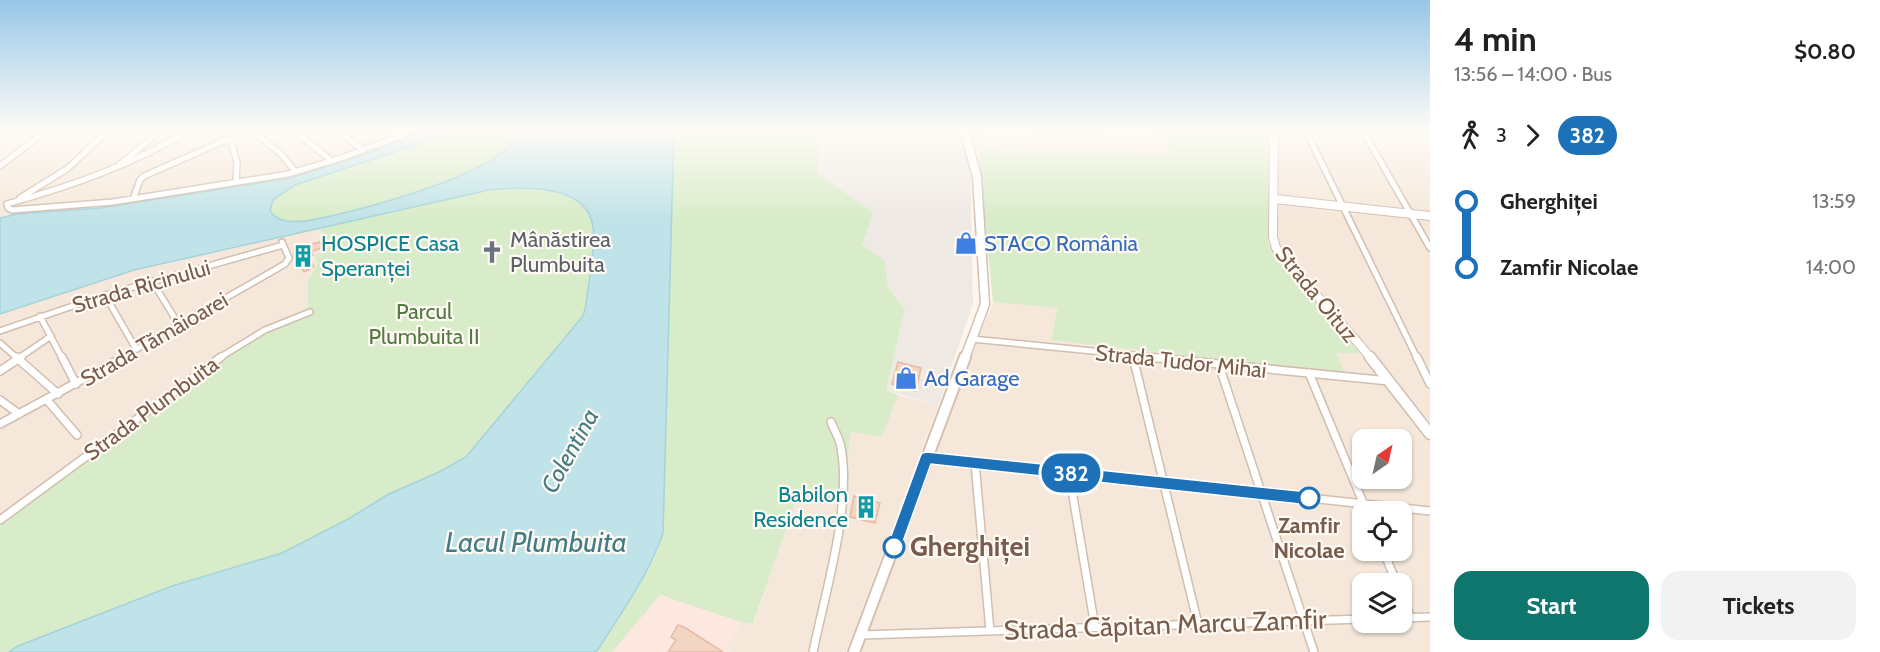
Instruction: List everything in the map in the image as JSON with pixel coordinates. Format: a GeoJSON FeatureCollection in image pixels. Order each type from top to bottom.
{"type":"FeatureCollection","features":[{"type":"Feature","properties":{"kind":"main road"},"geometry":{"type":"LineString","coordinates":[[854,652],[985,304],[977,177],[972,159]]}},
{"type":"Feature","properties":{"kind":"street"},"geometry":{"type":"LineString","coordinates":[[8,204],[67,169],[77,159]]}},
{"type":"Feature","properties":{"kind":"street"},"geometry":{"type":"LineString","coordinates":[[114,170],[127,159]]}},
{"type":"Feature","properties":{"kind":"street"},"geometry":{"type":"LineString","coordinates":[[0,207],[78,185],[137,159]]}},
{"type":"Feature","properties":{"kind":"street"},"geometry":{"type":"LineString","coordinates":[[133,199],[140,180],[144,176],[182,159]]}},
{"type":"Feature","properties":{"kind":"street"},"geometry":{"type":"LineString","coordinates":[[236,159],[236,182]]}},
{"type":"Feature","properties":{"kind":"street"},"geometry":{"type":"LineString","coordinates":[[285,159],[296,172]]}},
{"type":"Feature","properties":{"kind":"street"},"geometry":{"type":"LineString","coordinates":[[8,204],[12,210],[133,199],[296,172],[336,159]]}},
{"type":"Feature","properties":{"kind":"street","name":"Strada Oituz"},"geometry":{"type":"LineString","coordinates":[[1274,159],[1273,237],[1276,248],[1390,381],[1430,434]]}},
{"type":"Feature","properties":{"kind":"street"},"geometry":{"type":"LineString","coordinates":[[1320,159],[1430,384]]}},
{"type":"Feature","properties":{"kind":"street"},"geometry":{"type":"LineString","coordinates":[[1379,159],[1430,248]]}},
{"type":"Feature","properties":{"kind":"street"},"geometry":{"type":"LineString","coordinates":[[32,191],[38,196]]}},
{"type":"Feature","properties":{"kind":"street"},"geometry":{"type":"LineString","coordinates":[[1275,199],[1430,216]]}},
{"type":"Feature","properties":{"kind":"street","name":"Strada Ricinului"},"geometry":{"type":"LineString","coordinates":[[0,331],[105,295],[282,244]]}},
{"type":"Feature","properties":{"kind":"street","name":"Strada Tămâioarei"},"geometry":{"type":"LineString","coordinates":[[0,424],[58,394],[285,264],[289,258],[282,244]]}},
{"type":"Feature","properties":{"kind":"street"},"geometry":{"type":"LineString","coordinates":[[152,281],[178,325]]}},
{"type":"Feature","properties":{"kind":"street"},"geometry":{"type":"LineString","coordinates":[[105,295],[136,349]]}},
{"type":"Feature","properties":{"kind":"street","name":"Strada Plumbuita"},"geometry":{"type":"LineString","coordinates":[[0,520],[227,352],[265,330],[310,312]]}},
{"type":"Feature","properties":{"kind":"street"},"geometry":{"type":"LineString","coordinates":[[40,316],[75,384]]}},
{"type":"Feature","properties":{"kind":"street"},"geometry":{"type":"LineString","coordinates":[[0,371],[51,336]]}},
{"type":"Feature","properties":{"kind":"street","name":"Strada Tudor Mihai"},"geometry":{"type":"LineString","coordinates":[[972,339],[1390,381]]}},
{"type":"Feature","properties":{"kind":"street"},"geometry":{"type":"LineString","coordinates":[[0,343],[58,394]]}},
{"type":"Feature","properties":{"kind":"street"},"geometry":{"type":"LineString","coordinates":[[1132,356],[1197,624]]}},
{"type":"Feature","properties":{"kind":"street"},"geometry":{"type":"LineString","coordinates":[[1219,365],[1314,652]]}},
{"type":"Feature","properties":{"kind":"street"},"geometry":{"type":"LineString","coordinates":[[1309,373],[1362,501]]}},
{"type":"Feature","properties":{"kind":"street"},"geometry":{"type":"LineString","coordinates":[[0,400],[19,414]]}},
{"type":"Feature","properties":{"kind":"street"},"geometry":{"type":"LineString","coordinates":[[47,400],[77,435]]}},
{"type":"Feature","properties":{"kind":"street"},"geometry":{"type":"LineString","coordinates":[[1417,415],[1430,417]]}},
{"type":"Feature","properties":{"kind":"street"},"geometry":{"type":"LineString","coordinates":[[813,652],[837,535],[844,481],[841,446],[831,422]]}},
{"type":"Feature","properties":{"kind":"street"},"geometry":{"type":"LineString","coordinates":[[927,457],[1262,493],[1352,506]]}},
{"type":"Feature","properties":{"kind":"street"},"geometry":{"type":"LineString","coordinates":[[975,463],[990,631]]}},
{"type":"Feature","properties":{"kind":"street"},"geometry":{"type":"LineString","coordinates":[[1069,473],[1095,627]]}},
{"type":"Feature","properties":{"kind":"street"},"geometry":{"type":"LineString","coordinates":[[1412,510],[1430,511]]}},
{"type":"Feature","properties":{"kind":"street"},"geometry":{"type":"LineString","coordinates":[[1412,618],[1430,617]]}},
{"type":"Feature","properties":{"kind":"street","name":"Strada Căpitan Marcu Zamfir"},"geometry":{"type":"LineString","coordinates":[[861,634],[1352,619]]}},
{"type":"Feature","properties":{"kind":"shaded area"},"geometry":{"type":"Polygon","coordinates":[[[0,159],[349,159],[290,178],[100,208],[17,214],[0,218],[0,159]]]}},
{"type":"Feature","properties":{"kind":"shaded area"},"geometry":{"type":"Polygon","coordinates":[[[819,159],[969,159],[973,303],[938,406],[886,390],[905,309],[888,288],[885,260],[862,245],[818,174],[819,159]]]}},
{"type":"Feature","properties":{"kind":"shaded area"},"geometry":{"type":"Polygon","coordinates":[[[980,159],[1430,159],[1430,652],[857,652],[936,443],[993,302],[985,179],[980,159]]]}},
{"type":"Feature","properties":{"kind":"shaded area"},"geometry":{"type":"Polygon","coordinates":[[[321,228],[324,252],[308,280],[308,316],[285,325],[0,526],[0,314],[134,270],[321,228]]]}},
{"type":"Feature","properties":{"kind":"shaded area"},"geometry":{"type":"Polygon","coordinates":[[[898,395],[938,406],[846,652],[731,652],[725,648],[741,622],[754,623],[799,491],[838,502],[844,488],[851,432],[882,437],[898,395]]]}},
{"type":"Feature","properties":{"kind":"shaded area"},"geometry":{"type":"Polygon","coordinates":[[[660,594],[741,622],[726,648],[731,652],[612,652],[660,594]]]}},
{"type":"Feature","properties":{"kind":"green space"},"geometry":{"type":"Polygon","coordinates":[[[372,159],[491,159],[454,178],[385,202],[305,221],[281,220],[270,211],[273,200],[295,185],[372,159]]]}},
{"type":"Feature","properties":{"kind":"green space"},"geometry":{"type":"Polygon","coordinates":[[[673,159],[819,159],[818,174],[873,212],[862,245],[885,260],[888,288],[905,309],[886,390],[898,395],[882,437],[851,432],[844,488],[839,502],[799,492],[753,624],[660,595],[612,652],[595,652],[640,584],[657,552],[663,533],[673,159]]]}},
{"type":"Feature","properties":{"kind":"green space"},"geometry":{"type":"Polygon","coordinates":[[[979,159],[1268,159],[1268,244],[1359,353],[1336,353],[1345,373],[1051,340],[1058,308],[993,302],[979,159]]]}},
{"type":"Feature","properties":{"kind":"green space","name":"Parcul Plumbuita II"},"geometry":{"type":"Polygon","coordinates":[[[514,188],[537,189],[563,195],[575,200],[585,208],[594,230],[588,298],[579,322],[466,457],[387,495],[350,518],[282,553],[172,586],[18,646],[9,652],[0,652],[0,526],[224,358],[263,335],[308,316],[308,280],[317,265],[316,254],[324,252],[321,228],[473,193],[514,188]]]}},
{"type":"Feature","properties":{"kind":"water","name":"Lacul Plumbuita"},"geometry":{"type":"Polygon","coordinates":[[[349,159],[372,159],[295,185],[273,200],[270,211],[277,218],[305,221],[353,211],[421,191],[454,178],[490,159],[673,159],[663,533],[643,578],[595,652],[9,652],[18,646],[172,586],[282,553],[350,518],[387,495],[466,457],[583,316],[594,235],[588,213],[578,202],[565,195],[517,188],[489,190],[134,270],[0,314],[0,218],[17,214],[100,208],[290,178],[349,159]]]}},
{"type":"Feature","properties":{"kind":"building","name":"HOSPICE Casa Speranței"},"geometry":{"type":"Polygon","coordinates":[[[320,242],[322,248],[312,251],[313,255],[309,257],[314,267],[304,272],[294,255],[294,248],[320,242]]]}},
{"type":"Feature","properties":{"kind":"building","name":"Ad Garage"},"geometry":{"type":"Polygon","coordinates":[[[898,362],[921,368],[916,391],[892,384],[898,362]]]}},
{"type":"Feature","properties":{"kind":"building","name":"Babilon Residence"},"geometry":{"type":"Polygon","coordinates":[[[854,496],[880,503],[875,523],[850,517],[854,496]]]}},
{"type":"Feature","properties":{"kind":"building"},"geometry":{"type":"Polygon","coordinates":[[[678,625],[723,652],[668,652],[676,640],[671,637],[678,625]]]}},
{"type":"Feature","properties":{"kind":"bus line","name":"382"},"geometry":{"type":"LineString","coordinates":[[894,547],[927,457],[1309,498]]}},
{"type":"Feature","properties":{"kind":"place","name":"STACO România"},"geometry":{"type":"Point","coordinates":[966,243]}},
{"type":"Feature","properties":{"kind":"place","name":"Mânăstirea Plumbuita"},"geometry":{"type":"Point","coordinates":[492,252]}},
{"type":"Feature","properties":{"kind":"place","name":"HOSPICE Casa Speranței"},"geometry":{"type":"Point","coordinates":[303,256]}},
{"type":"Feature","properties":{"kind":"place","name":"Ad Garage"},"geometry":{"type":"Point","coordinates":[906,378]}},
{"type":"Feature","properties":{"kind":"place","name":"Zamfir Nicolae"},"geometry":{"type":"Point","coordinates":[1309,498]}},
{"type":"Feature","properties":{"kind":"place","name":"Babilon Residence"},"geometry":{"type":"Point","coordinates":[866,507]}},
{"type":"Feature","properties":{"kind":"place","name":"Gherghiței"},"geometry":{"type":"Point","coordinates":[894,547]}},
{"type":"Feature","properties":{"kind":"water label","name":"Colentina"},"geometry":{"type":"Point","coordinates":[570,451]}}]}
